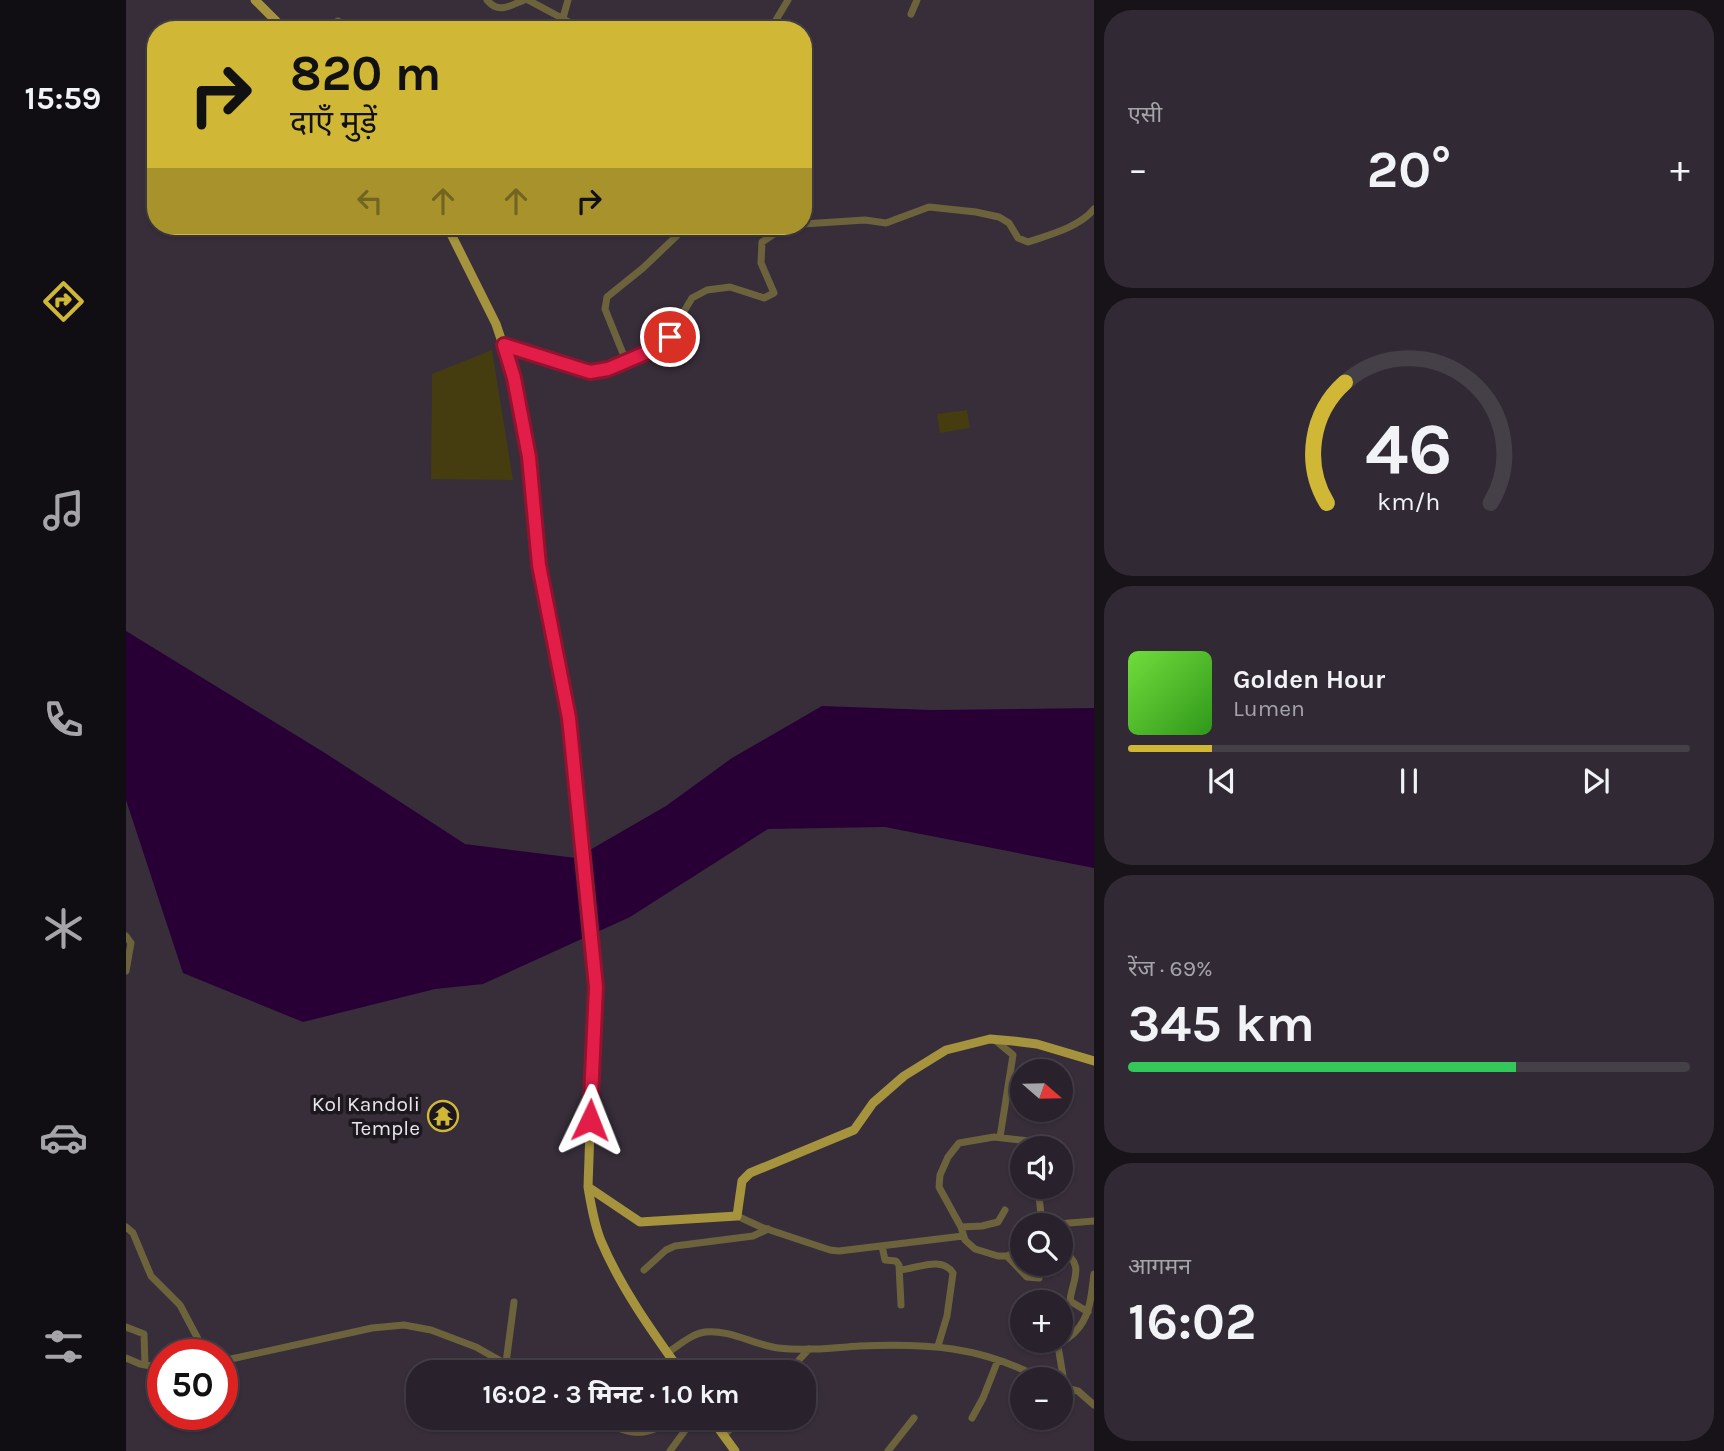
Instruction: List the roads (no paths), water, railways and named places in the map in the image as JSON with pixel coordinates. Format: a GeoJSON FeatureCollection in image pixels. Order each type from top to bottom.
{"type":"FeatureCollection","features":[{"type":"Feature","properties":{"kind":"main road"},"geometry":{"type":"LineString","coordinates":[[255,0],[276,21]]}},
{"type":"Feature","properties":{"kind":"main road"},"geometry":{"type":"LineString","coordinates":[[452,235],[494,320],[514,378],[529,457],[539,565],[569,718],[596,987],[588,1187],[600,1239],[629,1294],[672,1360]]}},
{"type":"Feature","properties":{"kind":"main road"},"geometry":{"type":"LineString","coordinates":[[588,1187],[640,1222],[737,1216],[742,1181],[750,1173],[854,1130],[873,1103],[883,1094],[904,1076],[946,1050],[994,1039],[1037,1044],[1094,1061]]}},
{"type":"Feature","properties":{"kind":"main road"},"geometry":{"type":"LineString","coordinates":[[721,1430],[736,1451]]}},
{"type":"Feature","properties":{"kind":"street"},"geometry":{"type":"LineString","coordinates":[[487,0],[499,9],[526,0],[568,21]]}},
{"type":"Feature","properties":{"kind":"street"},"geometry":{"type":"LineString","coordinates":[[563,18],[568,0]]}},
{"type":"Feature","properties":{"kind":"street"},"geometry":{"type":"LineString","coordinates":[[776,21],[788,0]]}},
{"type":"Feature","properties":{"kind":"street"},"geometry":{"type":"LineString","coordinates":[[911,14],[917,0]]}},
{"type":"Feature","properties":{"kind":"street"},"geometry":{"type":"LineString","coordinates":[[812,223],[865,220],[886,223],[929,207],[999,217],[1009,223],[1018,238],[1028,242],[1055,233],[1089,216],[1094,209]]}},
{"type":"Feature","properties":{"kind":"street"},"geometry":{"type":"LineString","coordinates":[[626,361],[606,315],[607,297],[678,235]]}},
{"type":"Feature","properties":{"kind":"street"},"geometry":{"type":"LineString","coordinates":[[504,345],[561,362],[581,371],[608,369],[665,343],[692,298],[707,290],[730,287],[764,298],[774,293],[761,263],[762,242],[772,235]]}},
{"type":"Feature","properties":{"kind":"street"},"geometry":{"type":"LineString","coordinates":[[126,936],[131,943],[126,971]]}},
{"type":"Feature","properties":{"kind":"street"},"geometry":{"type":"LineString","coordinates":[[994,1039],[1013,1055],[1000,1137]]}},
{"type":"Feature","properties":{"kind":"street"},"geometry":{"type":"LineString","coordinates":[[1010,1138],[970,1139],[959,1143],[948,1157],[940,1175],[939,1187],[969,1245],[981,1252],[1010,1254]]}},
{"type":"Feature","properties":{"kind":"street"},"geometry":{"type":"LineString","coordinates":[[737,1216],[830,1250],[882,1246],[962,1232],[999,1222],[1005,1210]]}},
{"type":"Feature","properties":{"kind":"street"},"geometry":{"type":"LineString","coordinates":[[1073,1223],[1094,1221]]}},
{"type":"Feature","properties":{"kind":"street"},"geometry":{"type":"LineString","coordinates":[[126,1227],[133,1233],[151,1276],[180,1305],[198,1339]]}},
{"type":"Feature","properties":{"kind":"street"},"geometry":{"type":"LineString","coordinates":[[644,1270],[666,1250],[675,1246],[753,1236],[768,1229]]}},
{"type":"Feature","properties":{"kind":"street"},"geometry":{"type":"LineString","coordinates":[[882,1246],[885,1260],[898,1262],[901,1305]]}},
{"type":"Feature","properties":{"kind":"street"},"geometry":{"type":"LineString","coordinates":[[1007,1256],[1027,1277],[1039,1278]]}},
{"type":"Feature","properties":{"kind":"street"},"geometry":{"type":"LineString","coordinates":[[1073,1261],[1077,1270],[1070,1301],[1088,1312]]}},
{"type":"Feature","properties":{"kind":"street"},"geometry":{"type":"LineString","coordinates":[[900,1270],[923,1265],[943,1265],[949,1266],[953,1273],[947,1315],[938,1346]]}},
{"type":"Feature","properties":{"kind":"street"},"geometry":{"type":"LineString","coordinates":[[1061,1367],[1059,1344],[1076,1332],[1088,1312],[1094,1274]]}},
{"type":"Feature","properties":{"kind":"street"},"geometry":{"type":"LineString","coordinates":[[506,1360],[514,1302]]}},
{"type":"Feature","properties":{"kind":"street"},"geometry":{"type":"LineString","coordinates":[[238,1357],[372,1328],[404,1325],[431,1329],[500,1360]]}},
{"type":"Feature","properties":{"kind":"street"},"geometry":{"type":"LineString","coordinates":[[126,1327],[144,1335],[145,1365],[126,1358]]}},
{"type":"Feature","properties":{"kind":"street"},"geometry":{"type":"LineString","coordinates":[[667,1353],[705,1332],[722,1333],[777,1348],[938,1346],[973,1352],[1014,1367]]}},
{"type":"Feature","properties":{"kind":"street"},"geometry":{"type":"LineString","coordinates":[[799,1360],[809,1349]]}},
{"type":"Feature","properties":{"kind":"street"},"geometry":{"type":"LineString","coordinates":[[972,1418],[998,1360]]}},
{"type":"Feature","properties":{"kind":"street"},"geometry":{"type":"LineString","coordinates":[[1073,1390],[1094,1405]]}},
{"type":"Feature","properties":{"kind":"street"},"geometry":{"type":"LineString","coordinates":[[888,1451],[914,1418]]}},
{"type":"Feature","properties":{"kind":"street"},"geometry":{"type":"LineString","coordinates":[[622,1430],[640,1434],[653,1430]]}},
{"type":"Feature","properties":{"kind":"street"},"geometry":{"type":"LineString","coordinates":[[670,1451],[685,1430]]}},
{"type":"Feature","properties":{"kind":"street"},"geometry":{"type":"LineString","coordinates":[[724,1434],[728,1430]]}},
{"type":"Feature","properties":{"kind":"place","name":"Kol Kandoli Temple"},"geometry":{"type":"Point","coordinates":[443,1116]}}]}
